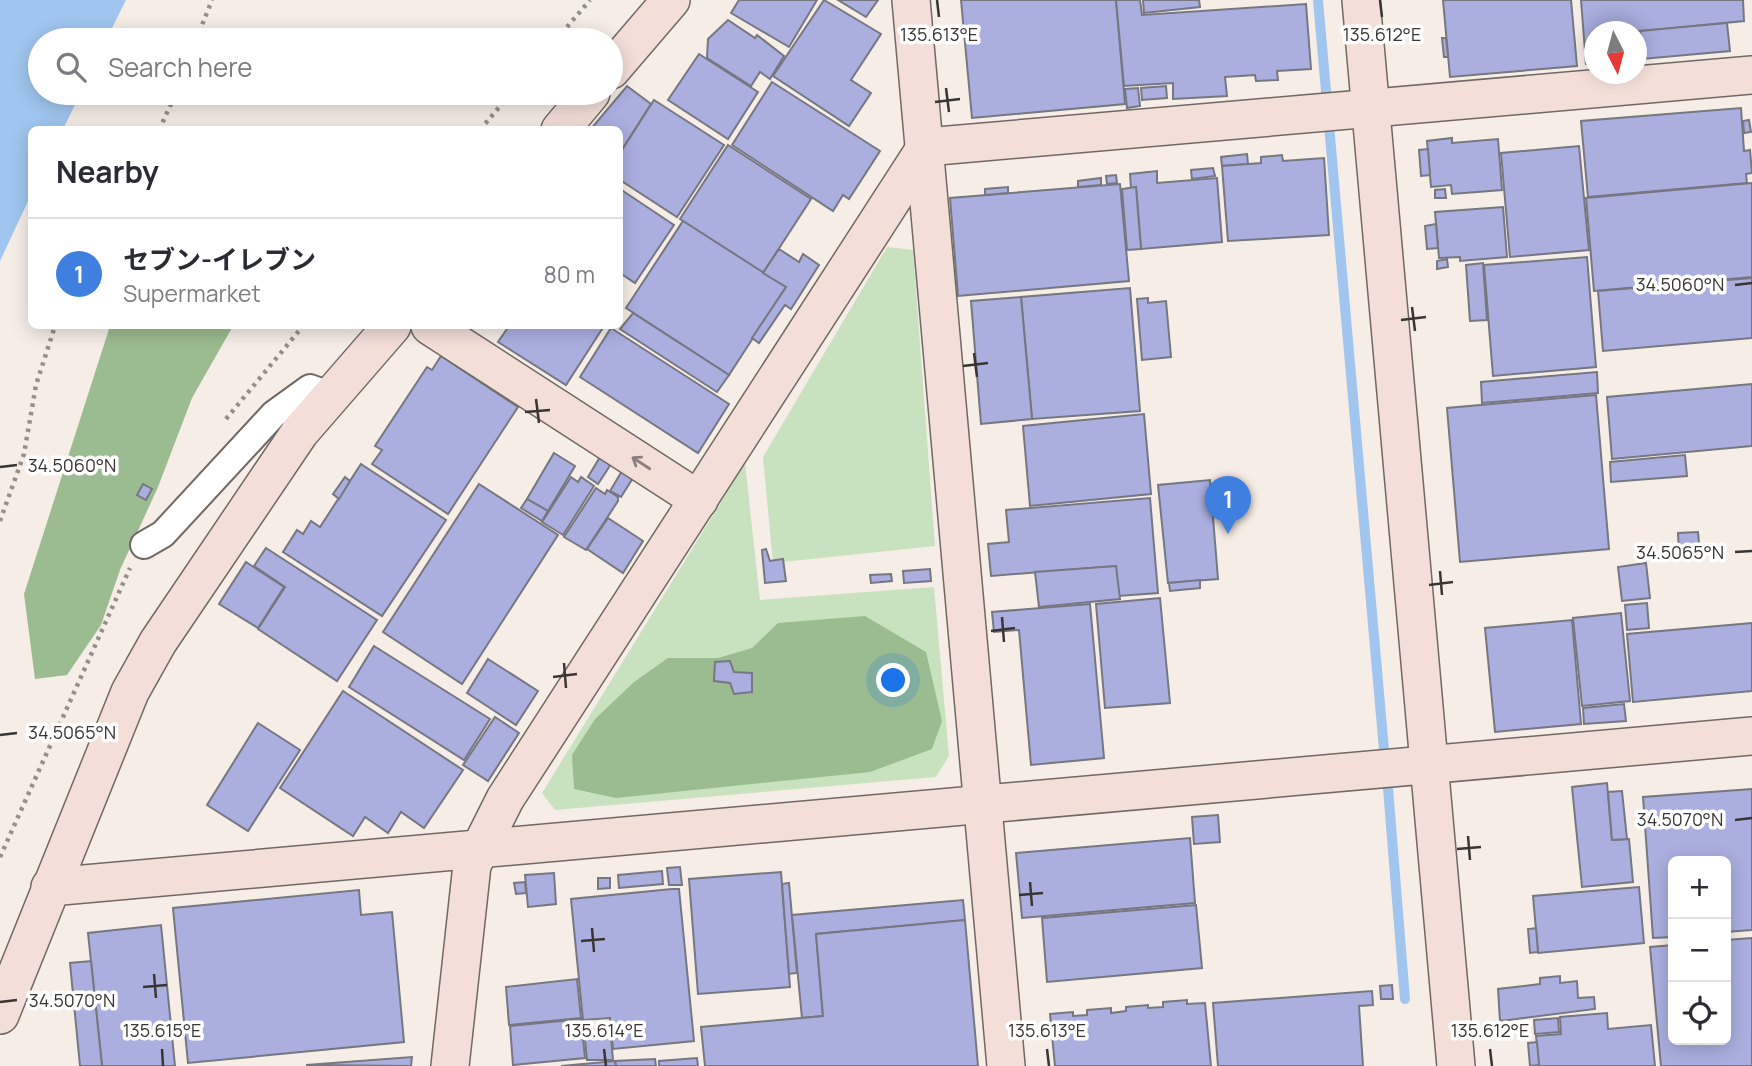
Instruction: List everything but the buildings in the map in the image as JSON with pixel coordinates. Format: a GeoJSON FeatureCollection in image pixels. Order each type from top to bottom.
{"type":"FeatureCollection","features":[{"type":"Feature","properties":{"kind":"street"},"geometry":{"type":"LineString","coordinates":[[623,56],[671,0]]}},
{"type":"Feature","properties":{"kind":"street"},"geometry":{"type":"LineString","coordinates":[[911,0],[1006,1066]]}},
{"type":"Feature","properties":{"kind":"street"},"geometry":{"type":"LineString","coordinates":[[1361,0],[1456,1066]]}},
{"type":"Feature","properties":{"kind":"street"},"geometry":{"type":"LineString","coordinates":[[450,1066],[472,865],[505,799],[926,147],[1752,75]]}},
{"type":"Feature","properties":{"kind":"street"},"geometry":{"type":"LineString","coordinates":[[563,126],[581,105]]}},
{"type":"Feature","properties":{"kind":"street"},"geometry":{"type":"LineString","coordinates":[[0,1015],[130,692],[158,642],[300,432],[389,329]]}},
{"type":"Feature","properties":{"kind":"street"},"geometry":{"type":"LineString","coordinates":[[435,329],[699,500]]}},
{"type":"Feature","properties":{"kind":"street"},"geometry":{"type":"LineString","coordinates":[[144,545],[163,534],[274,414],[310,388],[332,396]]}},
{"type":"Feature","properties":{"kind":"street"},"geometry":{"type":"LineString","coordinates":[[50,887],[1752,736]]}},
{"type":"Feature","properties":{"kind":"path"},"geometry":{"type":"LineString","coordinates":[[201,28],[212,0]]}},
{"type":"Feature","properties":{"kind":"path"},"geometry":{"type":"LineString","coordinates":[[566,28],[590,0]]}},
{"type":"Feature","properties":{"kind":"path"},"geometry":{"type":"LineString","coordinates":[[161,126],[170,105]]}},
{"type":"Feature","properties":{"kind":"path"},"geometry":{"type":"LineString","coordinates":[[483,126],[501,105]]}},
{"type":"Feature","properties":{"kind":"path"},"geometry":{"type":"LineString","coordinates":[[0,521],[24,454],[36,385],[54,329]]}},
{"type":"Feature","properties":{"kind":"path"},"geometry":{"type":"LineString","coordinates":[[222,425],[244,393],[300,329]]}},
{"type":"Feature","properties":{"kind":"path"},"geometry":{"type":"LineString","coordinates":[[0,857],[127,572],[144,545]]}},
{"type":"Feature","properties":{"kind":"green space"},"geometry":{"type":"Polygon","coordinates":[[[887,247],[913,250],[935,546],[773,563],[763,457],[887,247]]]}},
{"type":"Feature","properties":{"kind":"green space"},"geometry":{"type":"Polygon","coordinates":[[[109,329],[231,329],[192,398],[158,487],[120,570],[101,625],[67,675],[35,679],[24,594],[109,329]]]}},
{"type":"Feature","properties":{"kind":"green space"},"geometry":{"type":"Polygon","coordinates":[[[745,463],[760,600],[934,587],[949,756],[936,777],[555,810],[542,793],[745,463]]]}},
{"type":"Feature","properties":{"kind":"green space"},"geometry":{"type":"Polygon","coordinates":[[[865,616],[926,652],[942,721],[932,749],[870,772],[616,798],[574,789],[572,755],[595,719],[634,682],[668,658],[718,658],[752,648],[778,623],[865,616]]]}},
{"type":"Feature","properties":{"kind":"water"},"geometry":{"type":"Polygon","coordinates":[[[0,0],[126,0],[112,28],[28,28],[28,105],[75,105],[64,126],[28,126],[28,201],[0,261],[0,0]]]}},
{"type":"Feature","properties":{"kind":"waterway"},"geometry":{"type":"LineString","coordinates":[[1318,0],[1385,761]]}},
{"type":"Feature","properties":{"kind":"waterway"},"geometry":{"type":"LineString","coordinates":[[1387,776],[1405,999]]}},
{"type":"Feature","properties":{"kind":"place","name":"セブン-イレブン"},"geometry":{"type":"Point","coordinates":[1228,534]}}]}
